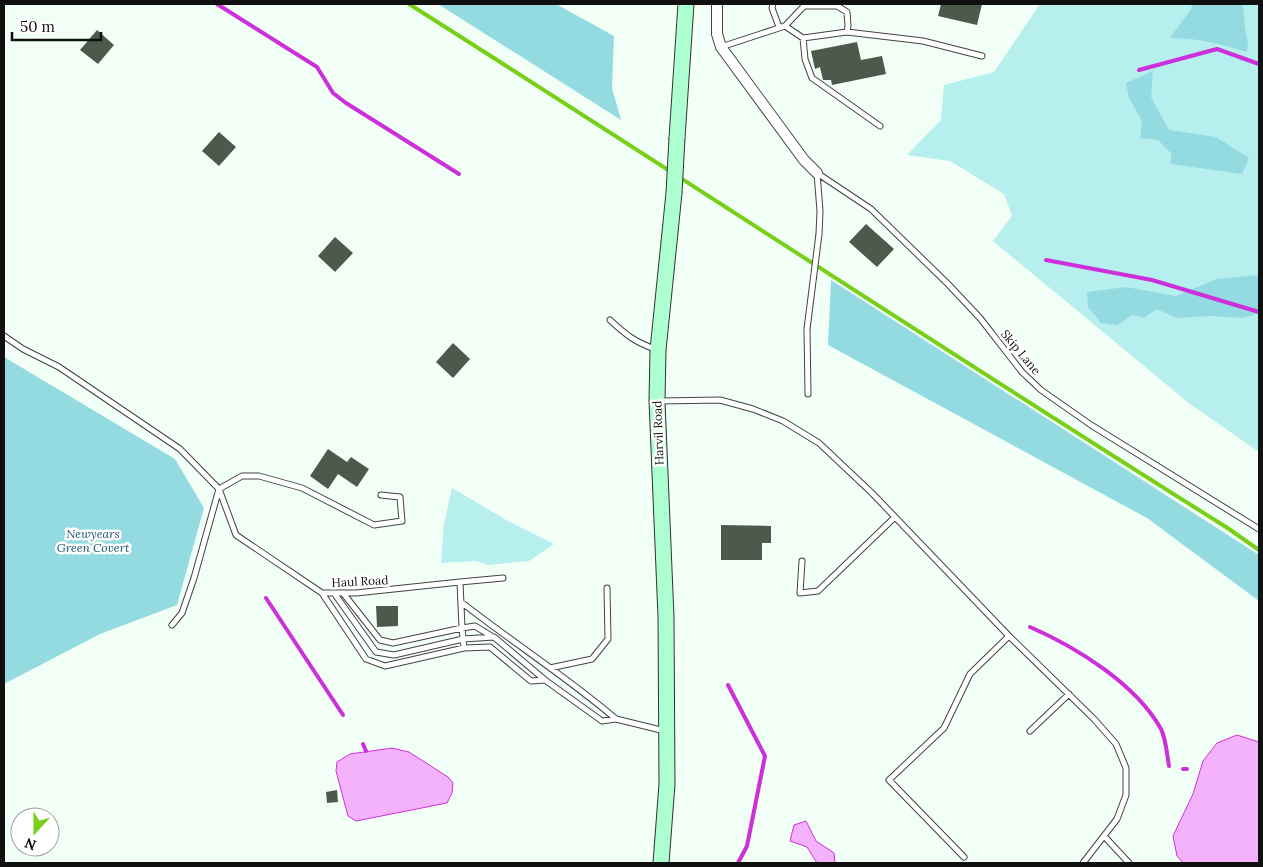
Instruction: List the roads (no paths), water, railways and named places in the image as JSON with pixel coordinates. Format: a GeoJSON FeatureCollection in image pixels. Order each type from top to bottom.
{"type":"FeatureCollection","features":[{"type":"Feature","properties":{"kind":"street","name":"Harvil Road"},"geometry":{"type":"LineString","coordinates":[[661,863],[667,784],[667,732],[665,578],[657,401],[658,350],[674,192],[686,4]]}},
{"type":"Feature","properties":{"kind":"street"},"geometry":{"type":"LineString","coordinates":[[717,4],[717,34],[721,47],[799,153],[816,173]]}},
{"type":"Feature","properties":{"kind":"lane"},"geometry":{"type":"LineString","coordinates":[[773,4],[772,8],[782,27],[803,38],[847,32],[923,41],[982,56]]}},
{"type":"Feature","properties":{"kind":"lane"},"geometry":{"type":"LineString","coordinates":[[721,47],[782,27],[804,6],[837,6],[847,12],[847,32]]}},
{"type":"Feature","properties":{"kind":"lane"},"geometry":{"type":"LineString","coordinates":[[803,38],[805,59],[812,78],[880,126]]}},
{"type":"Feature","properties":{"kind":"lane"},"geometry":{"type":"LineString","coordinates":[[808,394],[807,329],[819,234],[820,211],[816,173]]}},
{"type":"Feature","properties":{"kind":"lane","name":"Skip Lane"},"geometry":{"type":"LineString","coordinates":[[816,173],[839,187],[878,216],[974,311],[1022,372],[1041,390],[1091,425],[1259,528]]}},
{"type":"Feature","properties":{"kind":"lane"},"geometry":{"type":"LineString","coordinates":[[610,320],[626,335],[637,342],[658,350]]}},
{"type":"Feature","properties":{"kind":"lane","name":"Haul Road"},"geometry":{"type":"LineString","coordinates":[[4,336],[23,349],[59,367],[180,449],[219,490],[236,535],[322,593],[356,593],[503,578]]}},
{"type":"Feature","properties":{"kind":"lane"},"geometry":{"type":"LineString","coordinates":[[657,401],[720,400],[753,409],[783,421],[819,443],[872,493],[894,518],[915,537],[1009,636],[1069,694],[1116,744],[1126,768],[1126,795],[1116,819],[1083,863]]}},
{"type":"Feature","properties":{"kind":"lane"},"geometry":{"type":"LineString","coordinates":[[172,625],[182,613],[219,490],[242,476],[259,476],[302,488],[374,525],[402,521],[400,497],[381,496]]}},
{"type":"Feature","properties":{"kind":"lane"},"geometry":{"type":"LineString","coordinates":[[802,561],[800,592],[818,591],[894,518]]}},
{"type":"Feature","properties":{"kind":"lane"},"geometry":{"type":"LineString","coordinates":[[460,582],[464,648]]}},
{"type":"Feature","properties":{"kind":"lane"},"geometry":{"type":"LineString","coordinates":[[550,668],[592,659],[608,639],[607,588]]}},
{"type":"Feature","properties":{"kind":"lane"},"geometry":{"type":"LineString","coordinates":[[322,593],[366,659],[385,666],[464,648],[490,647],[531,682],[545,680]]}},
{"type":"Feature","properties":{"kind":"lane"},"geometry":{"type":"LineString","coordinates":[[334,593],[376,652],[394,655],[463,639],[494,637]]}},
{"type":"Feature","properties":{"kind":"lane"},"geometry":{"type":"LineString","coordinates":[[343,593],[380,640],[393,643],[475,626],[494,637],[545,680],[602,721],[616,719],[667,732]]}},
{"type":"Feature","properties":{"kind":"lane"},"geometry":{"type":"LineString","coordinates":[[461,602],[616,719]]}},
{"type":"Feature","properties":{"kind":"lane"},"geometry":{"type":"LineString","coordinates":[[964,857],[889,780],[944,728],[970,674],[1009,636]]}},
{"type":"Feature","properties":{"kind":"lane"},"geometry":{"type":"LineString","coordinates":[[1030,732],[1069,694]]}},
{"type":"Feature","properties":{"kind":"lane"},"geometry":{"type":"LineString","coordinates":[[1104,836],[1129,863]]}},
{"type":"Feature","properties":{"kind":"waterway"},"geometry":{"type":"LineString","coordinates":[[217,4],[317,67],[333,93],[346,103],[459,174]]}},
{"type":"Feature","properties":{"kind":"waterway"},"geometry":{"type":"LineString","coordinates":[[1139,70],[1217,49],[1259,64]]}},
{"type":"Feature","properties":{"kind":"waterway"},"geometry":{"type":"LineString","coordinates":[[1046,260],[1152,280],[1259,312]]}},
{"type":"Feature","properties":{"kind":"waterway"},"geometry":{"type":"LineString","coordinates":[[266,598],[343,715]]}},
{"type":"Feature","properties":{"kind":"waterway"},"geometry":{"type":"LineString","coordinates":[[1030,627],[1085,656],[1121,682],[1150,713],[1161,729],[1169,766]]}},
{"type":"Feature","properties":{"kind":"waterway"},"geometry":{"type":"LineString","coordinates":[[728,685],[765,756],[747,846],[738,863]]}},
{"type":"Feature","properties":{"kind":"waterway"},"geometry":{"type":"LineString","coordinates":[[363,744],[366,751]]}},
{"type":"Feature","properties":{"kind":"railway"},"geometry":{"type":"LineString","coordinates":[[409,4],[1226,527],[1259,550]]}},
{"type":"Feature","properties":{"kind":"park label","name":"Newyears Green Covert"},"geometry":{"type":"Point","coordinates":[93,540]}}]}
